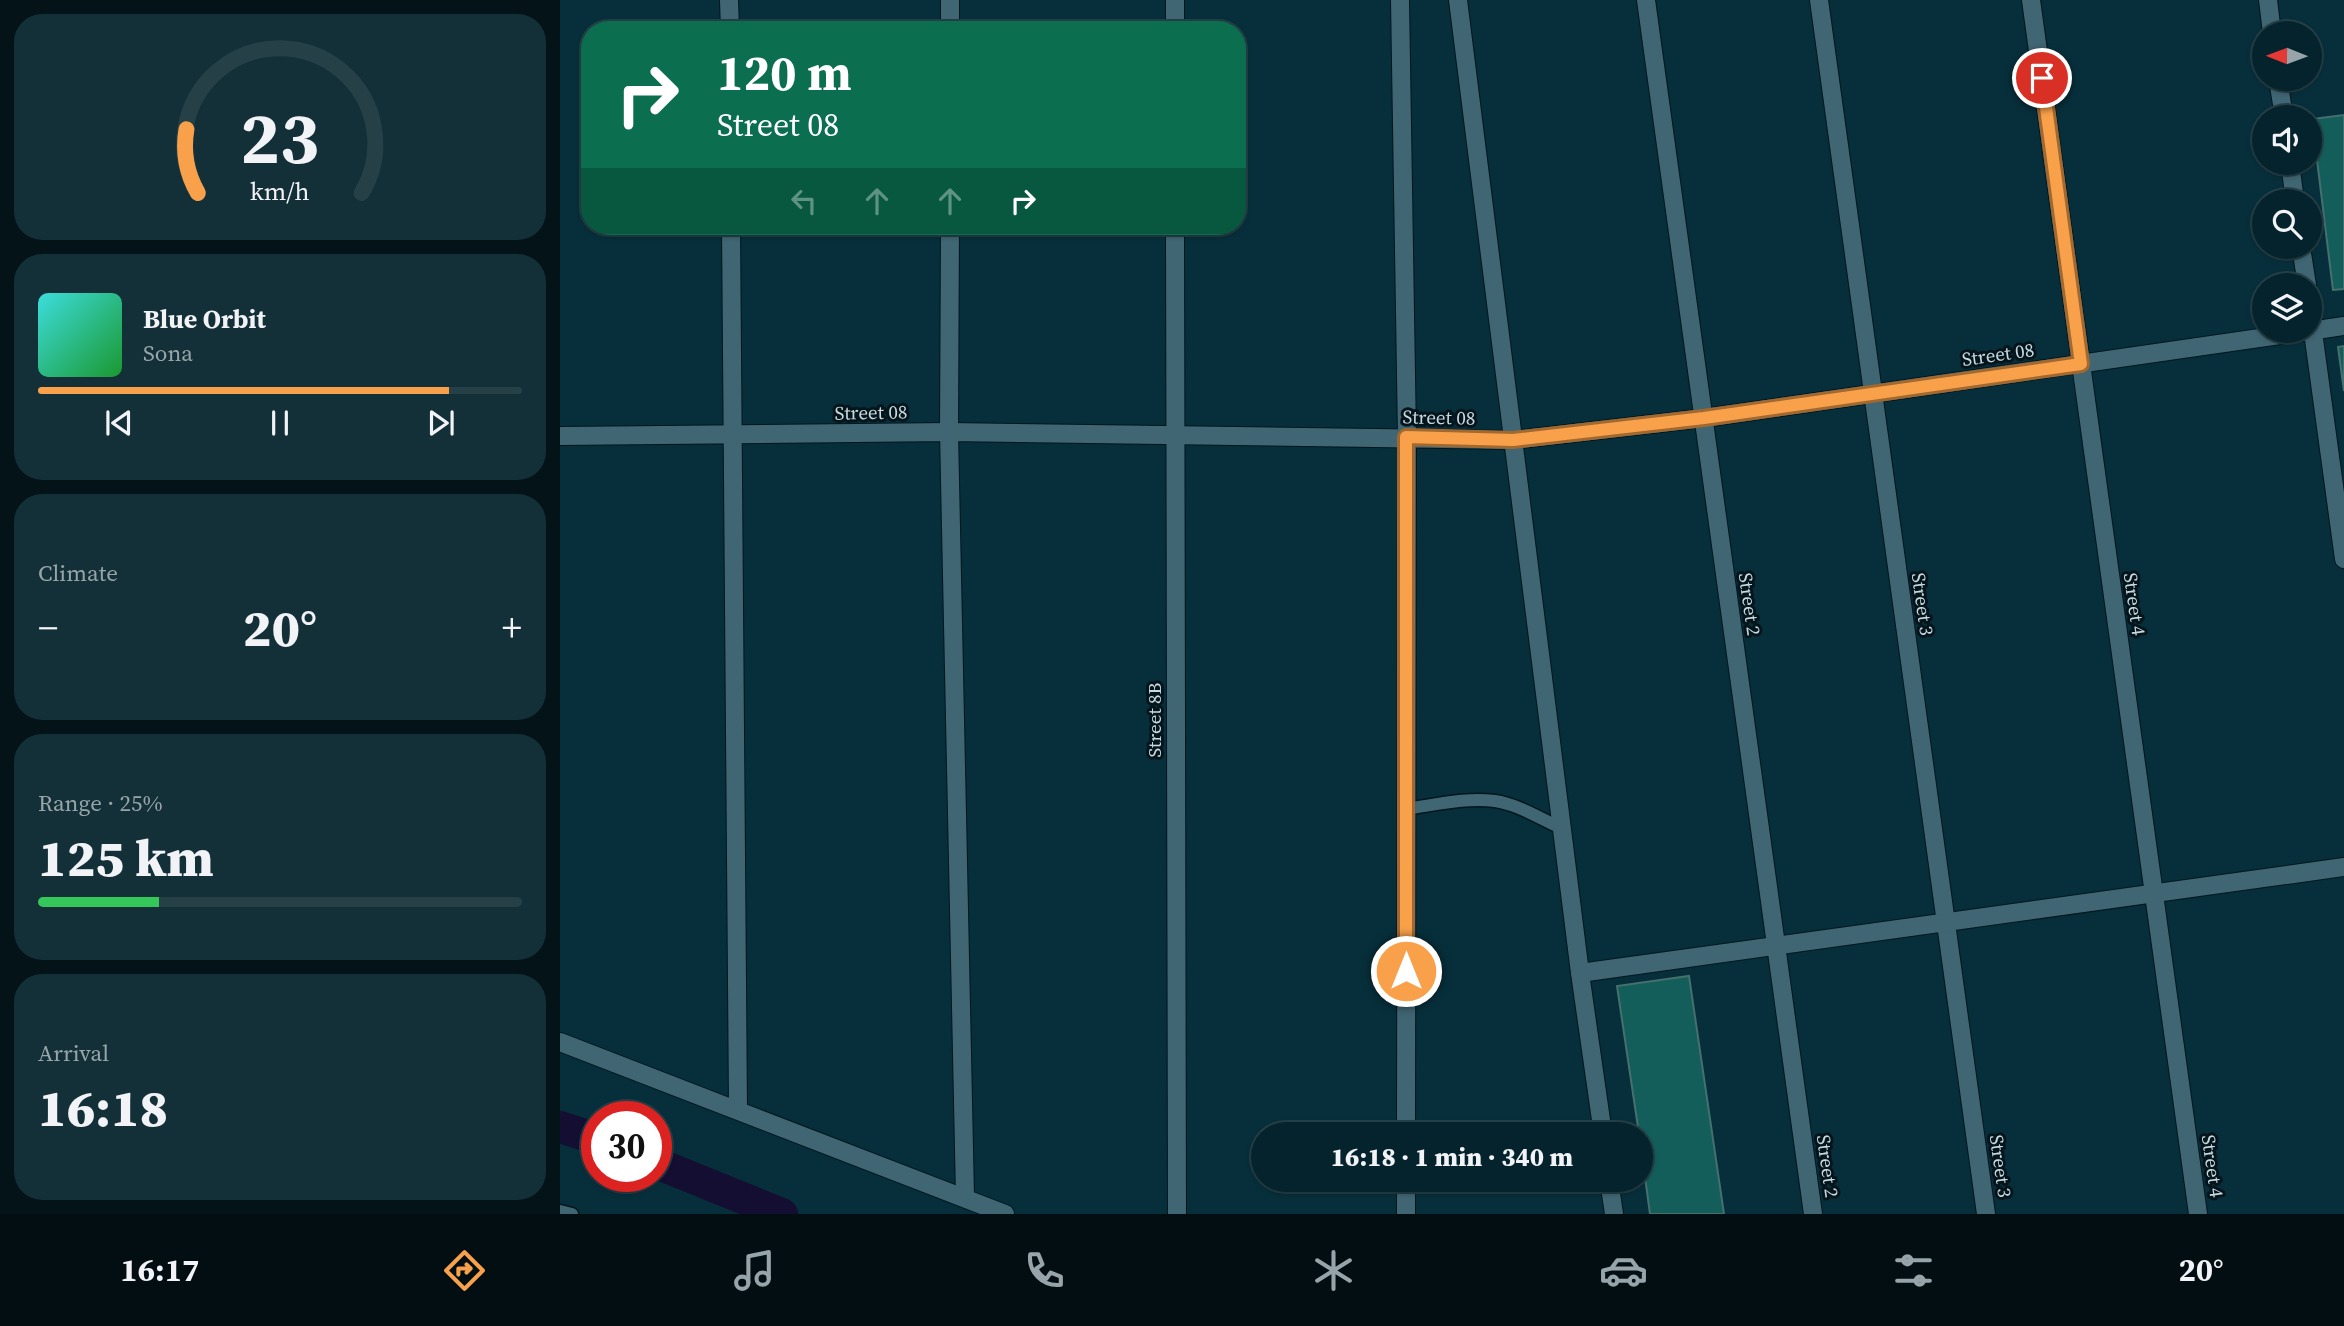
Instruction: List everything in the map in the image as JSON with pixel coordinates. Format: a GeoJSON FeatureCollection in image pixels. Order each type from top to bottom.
{"type":"FeatureCollection","features":[{"type":"Feature","properties":{"kind":"street"},"geometry":{"type":"LineString","coordinates":[[729,0],[730,21]]}},
{"type":"Feature","properties":{"kind":"street"},"geometry":{"type":"LineString","coordinates":[[950,0],[950,21]]}},
{"type":"Feature","properties":{"kind":"street"},"geometry":{"type":"LineString","coordinates":[[1175,0],[1175,21]]}},
{"type":"Feature","properties":{"kind":"street"},"geometry":{"type":"LineString","coordinates":[[1400,0],[1406,437],[1406,1122]]}},
{"type":"Feature","properties":{"kind":"street"},"geometry":{"type":"LineString","coordinates":[[1458,0],[1580,973],[1601,1122]]}},
{"type":"Feature","properties":{"kind":"street","name":"Street 2"},"geometry":{"type":"LineString","coordinates":[[1646,0],[1813,1214]]}},
{"type":"Feature","properties":{"kind":"street","name":"Street 3"},"geometry":{"type":"LineString","coordinates":[[1819,0],[1986,1214]]}},
{"type":"Feature","properties":{"kind":"street","name":"Street 4"},"geometry":{"type":"LineString","coordinates":[[2031,0],[2198,1214]]}},
{"type":"Feature","properties":{"kind":"street"},"geometry":{"type":"LineString","coordinates":[[2268,0],[2271,21]]}},
{"type":"Feature","properties":{"kind":"street"},"geometry":{"type":"LineString","coordinates":[[731,235],[738,1109]]}},
{"type":"Feature","properties":{"kind":"street"},"geometry":{"type":"LineString","coordinates":[[950,235],[949,432],[965,1197]]}},
{"type":"Feature","properties":{"kind":"street","name":"Street 8B"},"geometry":{"type":"LineString","coordinates":[[1175,235],[1177,1214]]}},
{"type":"Feature","properties":{"kind":"street","name":"Street 08"},"geometry":{"type":"LineString","coordinates":[[2322,329],[2344,326]]}},
{"type":"Feature","properties":{"kind":"street","name":"Street 08"},"geometry":{"type":"LineString","coordinates":[[560,436],[949,432],[1513,440],[1704,418],[2252,339]]}},
{"type":"Feature","properties":{"kind":"street"},"geometry":{"type":"LineString","coordinates":[[2312,343],[2344,559]]}},
{"type":"Feature","properties":{"kind":"street"},"geometry":{"type":"LineString","coordinates":[[1580,973],[2344,867]]}},
{"type":"Feature","properties":{"kind":"street"},"geometry":{"type":"LineString","coordinates":[[560,1042],[1005,1214]]}},
{"type":"Feature","properties":{"kind":"street"},"geometry":{"type":"LineString","coordinates":[[1406,1192],[1406,1214]]}},
{"type":"Feature","properties":{"kind":"street"},"geometry":{"type":"LineString","coordinates":[[1611,1192],[1614,1214]]}},
{"type":"Feature","properties":{"kind":"lane"},"geometry":{"type":"LineString","coordinates":[[1406,809],[1496,801],[1562,828]]}},
{"type":"Feature","properties":{"kind":"lane"},"geometry":{"type":"LineString","coordinates":[[560,1211],[572,1214]]}},
{"type":"Feature","properties":{"kind":"building"},"geometry":{"type":"Polygon","coordinates":[[[2344,115],[2344,289],[2333,290],[2319,175],[2322,175],[2322,118],[2344,115]]]}},
{"type":"Feature","properties":{"kind":"building"},"geometry":{"type":"Polygon","coordinates":[[[2344,346],[2344,391],[2338,347],[2344,346]]]}},
{"type":"Feature","properties":{"kind":"building"},"geometry":{"type":"Polygon","coordinates":[[[1689,976],[1724,1214],[1650,1214],[1647,1192],[1653,1192],[1653,1122],[1637,1122],[1617,986],[1689,976]]]}},
{"type":"Feature","properties":{"kind":"waterway"},"geometry":{"type":"LineString","coordinates":[[560,1127],[581,1134]]}},
{"type":"Feature","properties":{"kind":"waterway"},"geometry":{"type":"LineString","coordinates":[[672,1169],[782,1214]]}},
{"type":"Feature","properties":{"kind":"route"},"geometry":{"type":"LineString","coordinates":[[1406,971],[1406,437],[1513,440],[1704,418],[2081,364],[2042,78]]}}]}
